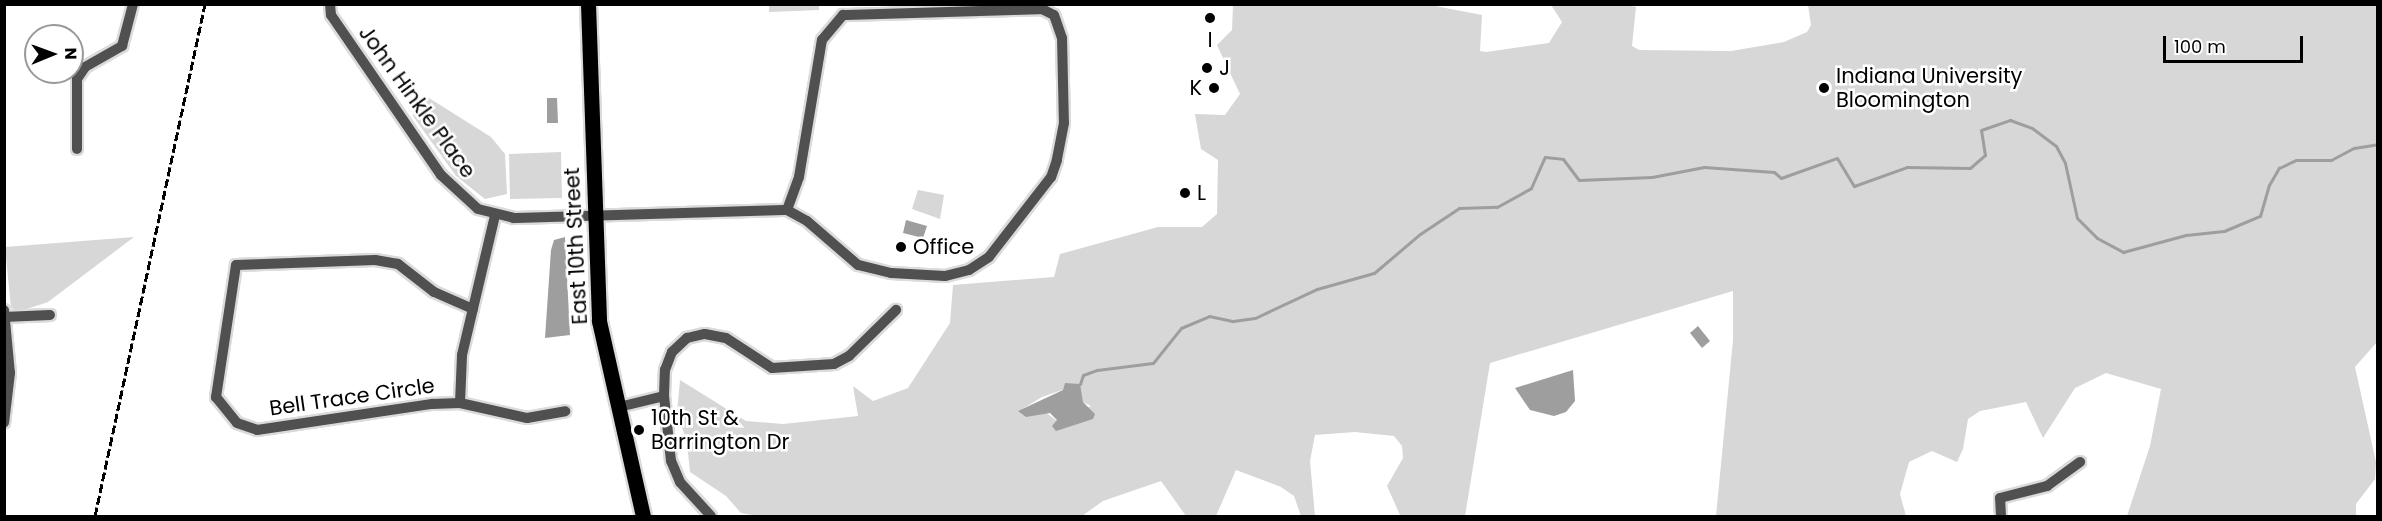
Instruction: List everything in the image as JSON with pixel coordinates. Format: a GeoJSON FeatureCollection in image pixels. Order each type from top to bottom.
{"type":"FeatureCollection","features":[{"type":"Feature","properties":{"kind":"main road","name":"East 10th Street"},"geometry":{"type":"LineString","coordinates":[[588,4],[594,214],[600,321],[643,516]]}},
{"type":"Feature","properties":{"kind":"street"},"geometry":{"type":"LineString","coordinates":[[77,149],[77,79],[85,67],[122,46],[133,4]]}},
{"type":"Feature","properties":{"kind":"street","name":"John Hinkle Place"},"geometry":{"type":"LineString","coordinates":[[330,4],[337,24],[441,175],[463,198],[495,215],[787,210]]}},
{"type":"Feature","properties":{"kind":"street"},"geometry":{"type":"LineString","coordinates":[[1032,9],[1053,15],[1062,38],[1064,123],[1057,160],[1051,177],[989,256],[976,266],[935,276],[899,274],[858,265],[807,221],[787,210],[799,177],[822,40],[843,15],[1032,9]]}},
{"type":"Feature","properties":{"kind":"street"},"geometry":{"type":"LineString","coordinates":[[495,215],[462,355],[460,403],[526,418],[565,411]]}},
{"type":"Feature","properties":{"kind":"street","name":"Bell Trace Circle"},"geometry":{"type":"LineString","coordinates":[[460,403],[334,416],[257,430],[237,423],[216,397],[226,312],[236,265],[375,260],[398,264],[434,292],[473,309]]}},
{"type":"Feature","properties":{"kind":"street"},"geometry":{"type":"LineString","coordinates":[[711,516],[680,482],[671,461],[663,396],[665,370],[672,352],[687,338],[705,334],[726,338],[772,368],[834,364],[849,356],[896,310]]}},
{"type":"Feature","properties":{"kind":"street"},"geometry":{"type":"LineString","coordinates":[[4,423],[10,373],[5,315],[50,315]]}},
{"type":"Feature","properties":{"kind":"street"},"geometry":{"type":"LineString","coordinates":[[620,406],[663,396]]}},
{"type":"Feature","properties":{"kind":"street"},"geometry":{"type":"LineString","coordinates":[[2001,516],[2000,498],[2047,486],[2080,462]]}},
{"type":"Feature","properties":{"kind":"shaded area"},"geometry":{"type":"Polygon","coordinates":[[[1625,4],[1636,7],[1632,46],[1639,50],[1731,51],[1784,42],[1807,32],[1811,25],[1808,5],[2377,5],[2377,342],[2355,367],[2376,462],[2375,479],[2356,504],[2356,516],[2127,516],[2150,446],[2161,389],[2106,373],[2075,388],[2043,438],[2026,402],[1980,411],[1968,419],[1963,449],[1957,462],[1932,451],[1909,462],[1900,494],[1906,516],[1716,516],[1733,340],[1733,291],[1490,363],[1465,516],[1400,515],[1387,486],[1403,458],[1402,446],[1394,436],[1355,432],[1315,435],[1310,461],[1315,516],[1301,516],[1294,496],[1281,487],[1236,470],[1216,516],[1186,516],[1161,481],[1103,501],[1082,516],[757,516],[741,513],[726,496],[690,472],[687,443],[677,412],[680,380],[746,421],[783,424],[858,416],[853,386],[873,401],[908,388],[950,323],[953,285],[1054,277],[1060,254],[1158,227],[1202,227],[1217,214],[1218,160],[1201,149],[1195,114],[1225,115],[1240,94],[1217,45],[1232,30],[1233,5],[1430,5],[1482,15],[1480,51],[1486,52],[1549,43],[1562,22],[1551,5],[1625,4]],[[1079,384],[1042,397],[1019,411],[1044,411],[1057,421],[1091,406],[1083,402],[1079,384]]]}},
{"type":"Feature","properties":{"kind":"shaded area"},"geometry":{"type":"Polygon","coordinates":[[[769,5],[819,5],[819,10],[769,12],[769,5]]]}},
{"type":"Feature","properties":{"kind":"shaded area"},"geometry":{"type":"Polygon","coordinates":[[[429,98],[491,137],[505,154],[507,194],[485,199],[456,176],[413,116],[415,108],[429,98]]]}},
{"type":"Feature","properties":{"kind":"shaded area"},"geometry":{"type":"Polygon","coordinates":[[[547,98],[557,98],[558,123],[547,123],[547,98]]]}},
{"type":"Feature","properties":{"kind":"shaded area"},"geometry":{"type":"Polygon","coordinates":[[[561,152],[562,198],[510,199],[509,154],[561,152]]]}},
{"type":"Feature","properties":{"kind":"shaded area"},"geometry":{"type":"Polygon","coordinates":[[[918,190],[944,195],[940,219],[912,209],[918,190]]]}},
{"type":"Feature","properties":{"kind":"shaded area"},"geometry":{"type":"Polygon","coordinates":[[[906,220],[927,226],[923,238],[903,233],[906,220]]]}},
{"type":"Feature","properties":{"kind":"shaded area"},"geometry":{"type":"Polygon","coordinates":[[[134,237],[48,302],[21,311],[11,308],[5,247],[134,237]]]}},
{"type":"Feature","properties":{"kind":"shaded area"},"geometry":{"type":"Polygon","coordinates":[[[565,237],[570,335],[545,338],[551,250],[554,240],[565,237]]]}},
{"type":"Feature","properties":{"kind":"shaded area"},"geometry":{"type":"Polygon","coordinates":[[[1698,326],[1710,341],[1702,348],[1690,333],[1698,326]]]}},
{"type":"Feature","properties":{"kind":"shaded area"},"geometry":{"type":"Polygon","coordinates":[[[1573,370],[1575,401],[1566,412],[1554,416],[1530,410],[1515,388],[1573,370]]]}},
{"type":"Feature","properties":{"kind":"shaded area"},"geometry":{"type":"Polygon","coordinates":[[[1065,383],[1080,384],[1083,402],[1095,414],[1093,419],[1056,431],[1052,426],[1057,420],[1050,413],[1026,417],[1018,411],[1063,390],[1065,383]]]}},
{"type":"Feature","properties":{"kind":"waterway"},"geometry":{"type":"LineString","coordinates":[[1080,384],[1083,375],[1097,370],[1153,363],[1181,328],[1209,316],[1233,321],[1255,318],[1317,289],[1374,273],[1420,234],[1459,208],[1497,207],[1531,188],[1545,157],[1563,159],[1579,180],[1652,177],[1704,167],[1774,172],[1781,178],[1837,158],[1854,186],[1907,167],[1970,168],[1985,155],[1981,130],[2010,120],[2032,128],[2056,146],[2065,163],[2077,218],[2097,238],[2123,252],[2186,235],[2224,231],[2260,216],[2269,185],[2279,168],[2296,160],[2331,160],[2354,148],[2378,144]]}},
{"type":"Feature","properties":{"kind":"railway"},"geometry":{"type":"LineString","coordinates":[[95,516],[205,4]]}},
{"type":"Feature","properties":{"kind":"place","name":"I"},"geometry":{"type":"Point","coordinates":[1210,18]}},
{"type":"Feature","properties":{"kind":"place","name":"J"},"geometry":{"type":"Point","coordinates":[1207,68]}},
{"type":"Feature","properties":{"kind":"place","name":"K"},"geometry":{"type":"Point","coordinates":[1214,88]}},
{"type":"Feature","properties":{"kind":"place","name":"Indiana University Bloomington"},"geometry":{"type":"Point","coordinates":[1824,88]}},
{"type":"Feature","properties":{"kind":"place","name":"L"},"geometry":{"type":"Point","coordinates":[1185,193]}},
{"type":"Feature","properties":{"kind":"place","name":"Office"},"geometry":{"type":"Point","coordinates":[901,247]}},
{"type":"Feature","properties":{"kind":"place","name":"10th St & Barrington Dr"},"geometry":{"type":"Point","coordinates":[639,430]}}]}
